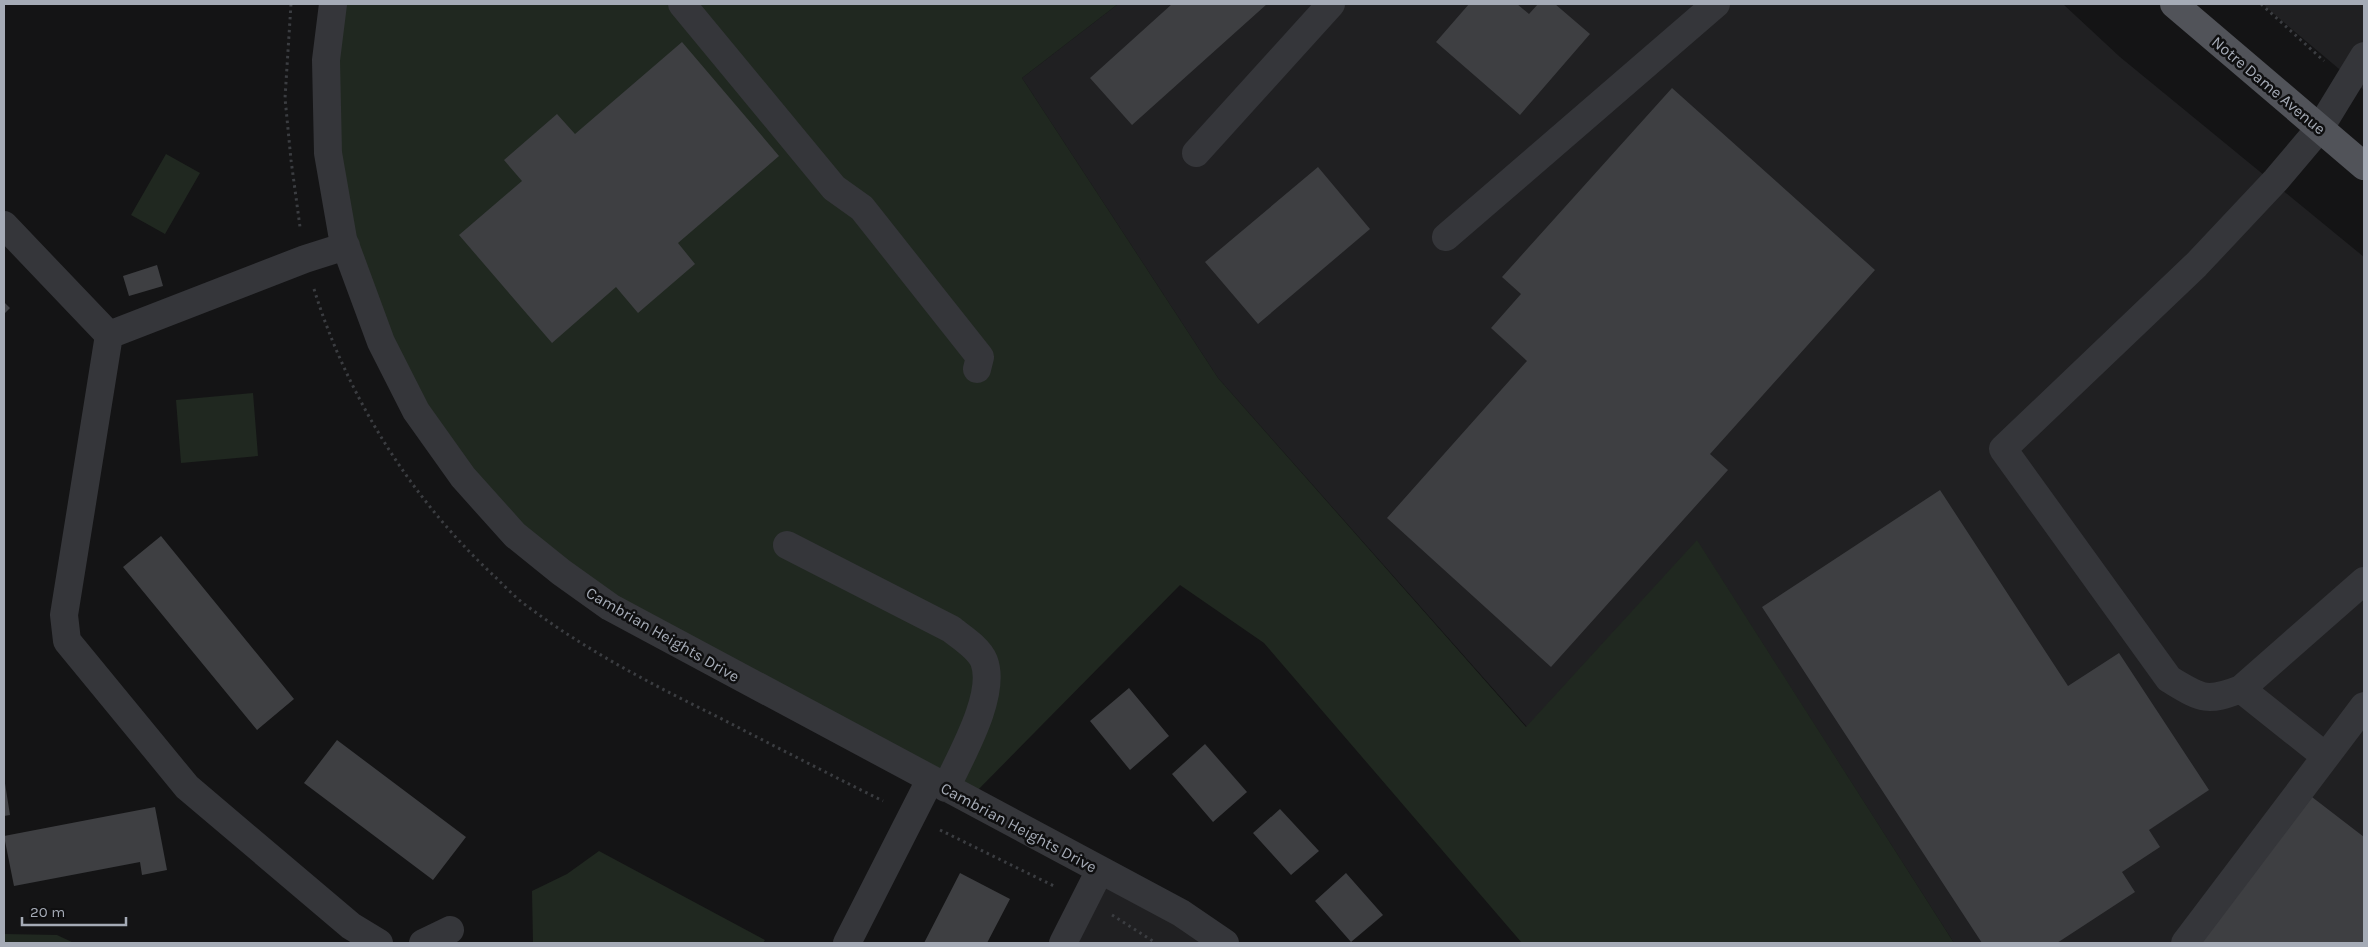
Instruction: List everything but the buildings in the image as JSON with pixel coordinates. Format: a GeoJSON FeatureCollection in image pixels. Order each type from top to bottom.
{"type":"FeatureCollection","features":[{"type":"Feature","properties":{"kind":"main road","name":"Notre Dame Avenue"},"geometry":{"type":"LineString","coordinates":[[2174,4],[2364,166]]}},
{"type":"Feature","properties":{"kind":"street","name":"Cambrian Heights Drive"},"geometry":{"type":"LineString","coordinates":[[333,4],[326,60],[328,153],[346,246],[381,342],[416,411],[463,476],[515,535],[561,572],[610,607],[1181,913],[1225,943]]}},
{"type":"Feature","properties":{"kind":"street"},"geometry":{"type":"LineString","coordinates":[[682,4],[834,188],[862,208],[980,357],[977,369]]}},
{"type":"Feature","properties":{"kind":"street"},"geometry":{"type":"LineString","coordinates":[[1196,154],[1331,4]]}},
{"type":"Feature","properties":{"kind":"street"},"geometry":{"type":"LineString","coordinates":[[1446,238],[1716,4]]}},
{"type":"Feature","properties":{"kind":"street"},"geometry":{"type":"LineString","coordinates":[[2364,56],[2320,128],[2276,180],[2196,265],[2003,449],[2169,679],[2198,696],[2219,698],[2241,689],[2364,581]]}},
{"type":"Feature","properties":{"kind":"street"},"geometry":{"type":"LineString","coordinates":[[4,225],[109,335]]}},
{"type":"Feature","properties":{"kind":"street"},"geometry":{"type":"LineString","coordinates":[[109,335],[305,259],[346,246]]}},
{"type":"Feature","properties":{"kind":"street"},"geometry":{"type":"LineString","coordinates":[[109,335],[64,615],[67,640],[187,787],[351,926],[379,943]]}},
{"type":"Feature","properties":{"kind":"street"},"geometry":{"type":"LineString","coordinates":[[787,545],[951,629],[971,645],[984,660],[986,687],[980,715],[938,784],[912,816],[847,943]]}},
{"type":"Feature","properties":{"kind":"street"},"geometry":{"type":"LineString","coordinates":[[2241,689],[2325,756]]}},
{"type":"Feature","properties":{"kind":"street"},"geometry":{"type":"LineString","coordinates":[[2185,943],[2364,706]]}},
{"type":"Feature","properties":{"kind":"street"},"geometry":{"type":"LineString","coordinates":[[1063,943],[1100,870]]}},
{"type":"Feature","properties":{"kind":"street"},"geometry":{"type":"LineString","coordinates":[[423,943],[450,930]]}},
{"type":"Feature","properties":{"kind":"path"},"geometry":{"type":"LineString","coordinates":[[291,4],[285,98],[291,160],[305,259],[323,316],[371,419],[412,484],[470,554],[525,605],[588,649],[651,684],[912,816],[1032,876],[1085,900],[1156,943]]}},
{"type":"Feature","properties":{"kind":"path"},"geometry":{"type":"LineString","coordinates":[[2261,4],[2349,83]]}},
{"type":"Feature","properties":{"kind":"shaded area"},"geometry":{"type":"Polygon","coordinates":[[[335,4],[1118,4],[1022,78],[1218,378],[1526,727],[1697,540],[1954,943],[1522,943],[1264,643],[1180,585],[970,798],[563,571],[418,409],[345,239],[335,4]]]}},
{"type":"Feature","properties":{"kind":"shaded area"},"geometry":{"type":"Polygon","coordinates":[[[1118,4],[2063,4],[2120,57],[2364,257],[2364,943],[1954,943],[1697,541],[1527,727],[1218,378],[1022,78],[1118,4]]]}},
{"type":"Feature","properties":{"kind":"shaded area"},"geometry":{"type":"Polygon","coordinates":[[[2263,4],[2364,4],[2364,90],[2274,14],[2263,4]]]}},
{"type":"Feature","properties":{"kind":"shaded area"},"geometry":{"type":"Polygon","coordinates":[[[166,154],[200,173],[165,234],[131,215],[166,154]]]}},
{"type":"Feature","properties":{"kind":"shaded area"},"geometry":{"type":"Polygon","coordinates":[[[253,393],[258,456],[181,463],[176,400],[253,393]]]}},
{"type":"Feature","properties":{"kind":"shaded area"},"geometry":{"type":"Polygon","coordinates":[[[599,851],[765,940],[763,943],[533,943],[532,891],[567,874],[599,851]]]}},
{"type":"Feature","properties":{"kind":"shaded area"},"geometry":{"type":"Polygon","coordinates":[[[1104,870],[1228,943],[1068,943],[1104,870]]]}},
{"type":"Feature","properties":{"kind":"shaded area"},"geometry":{"type":"Polygon","coordinates":[[[4,934],[57,935],[74,943],[4,943],[4,934]]]}}]}
